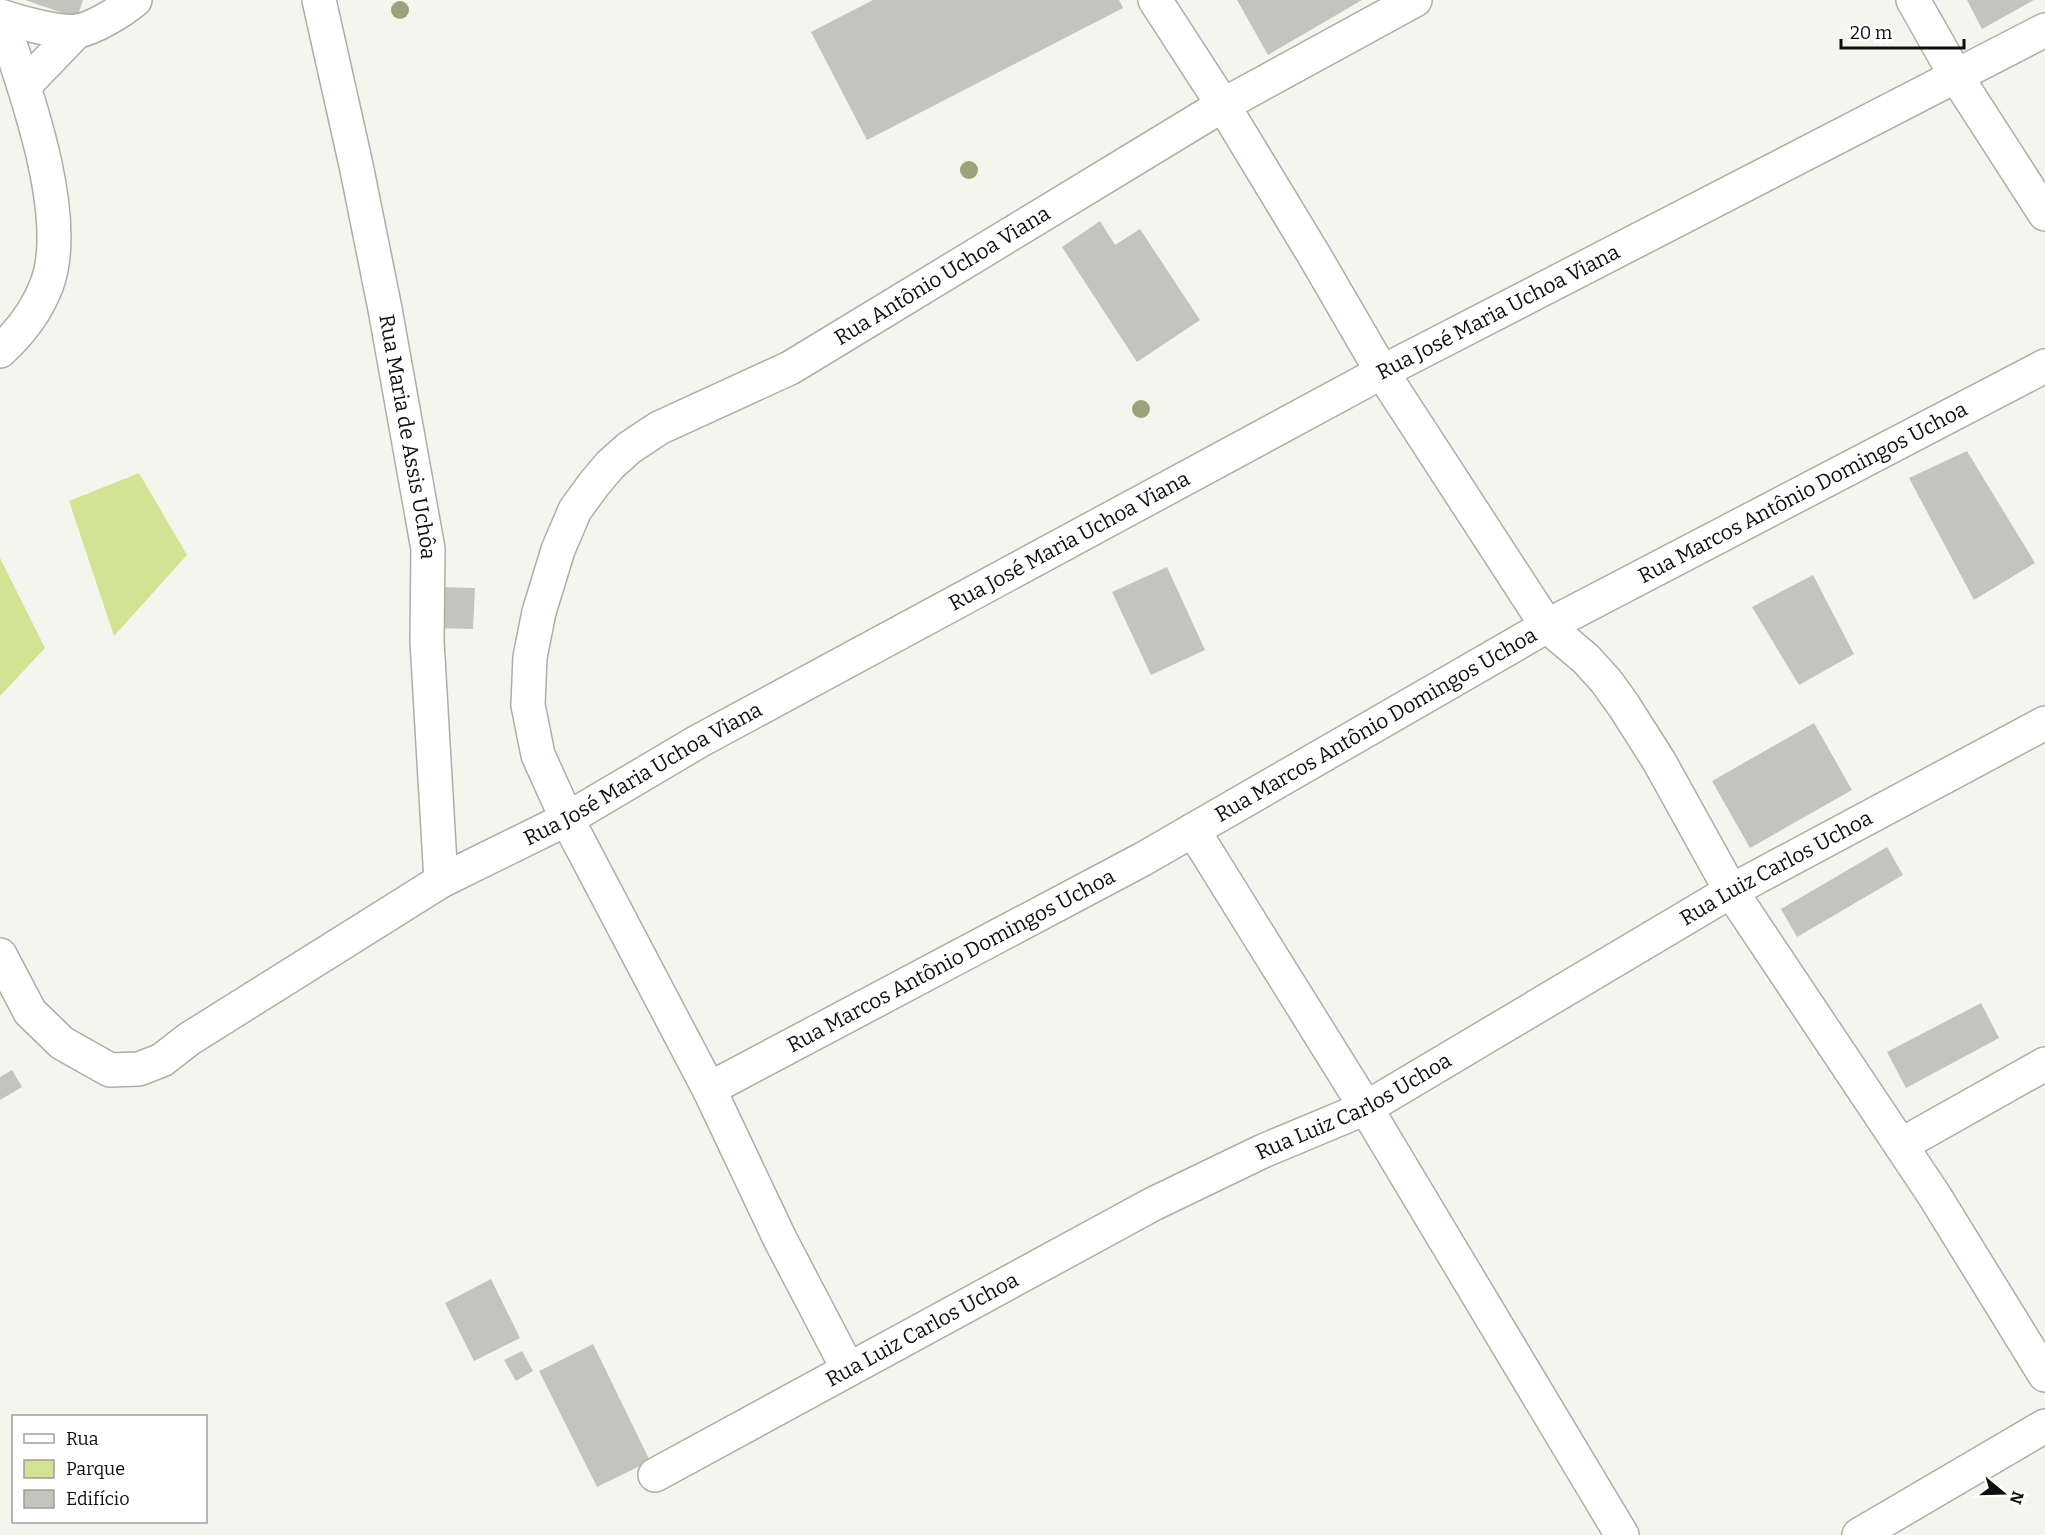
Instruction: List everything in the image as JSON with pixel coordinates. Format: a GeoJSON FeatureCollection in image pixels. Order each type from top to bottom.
{"type":"FeatureCollection","features":[{"type":"Feature","properties":{"kind":"street"},"geometry":{"type":"LineString","coordinates":[[24,86],[77,31],[105,19],[135,0]]}},
{"type":"Feature","properties":{"kind":"street","name":"Rua Maria de Assis Uchôa"},"geometry":{"type":"LineString","coordinates":[[319,0],[385,309],[428,549],[427,641],[441,881]]}},
{"type":"Feature","properties":{"kind":"street"},"geometry":{"type":"LineString","coordinates":[[1155,0],[1314,255],[1382,372],[1547,626],[1586,659],[1624,706],[1659,760],[1731,891],[1901,1145],[2045,1375]]}},
{"type":"Feature","properties":{"kind":"street","name":"Rua Antônio Uchoa Viana"},"geometry":{"type":"LineString","coordinates":[[848,1369],[780,1239],[709,1089],[567,819],[538,755],[528,705],[530,657],[539,612],[558,550],[575,510],[604,471],[629,448],[659,428],[790,368],[1222,105],[1415,0]]}},
{"type":"Feature","properties":{"kind":"street"},"geometry":{"type":"LineString","coordinates":[[1914,0],[1956,76],[2045,214]]}},
{"type":"Feature","properties":{"kind":"street"},"geometry":{"type":"LineString","coordinates":[[1,16],[42,28],[77,31]]}},
{"type":"Feature","properties":{"kind":"street"},"geometry":{"type":"LineString","coordinates":[[0,351],[18,334],[36,309],[48,283],[54,250],[54,220],[44,161],[24,86],[1,16]]}},
{"type":"Feature","properties":{"kind":"street","name":"Rua José Maria Uchoa Viana"},"geometry":{"type":"LineString","coordinates":[[0,955],[30,1012],[62,1044],[111,1070],[140,1069],[162,1060],[189,1039],[441,881],[567,819],[699,741],[1382,372],[2045,30]]}},
{"type":"Feature","properties":{"kind":"street","name":"Rua Marcos Antônio Domingos Uchoa"},"geometry":{"type":"LineString","coordinates":[[709,1089],[1143,859],[1547,626],[2045,366]]}},
{"type":"Feature","properties":{"kind":"street","name":"Rua Luiz Carlos Uchoa"},"geometry":{"type":"LineString","coordinates":[[655,1475],[1153,1204],[1280,1143],[1366,1108],[1731,891],[2045,723]]}},
{"type":"Feature","properties":{"kind":"street"},"geometry":{"type":"LineString","coordinates":[[1193,830],[1366,1108],[1622,1535]]}},
{"type":"Feature","properties":{"kind":"street"},"geometry":{"type":"LineString","coordinates":[[1901,1145],[2045,1064]]}},
{"type":"Feature","properties":{"kind":"street"},"geometry":{"type":"LineString","coordinates":[[1859,1535],[2045,1425]]}},
{"type":"Feature","properties":{"kind":"green space"},"geometry":{"type":"Polygon","coordinates":[[[139,473],[187,555],[114,636],[69,501],[139,473]]]}},
{"type":"Feature","properties":{"kind":"green space"},"geometry":{"type":"Polygon","coordinates":[[[0,558],[45,648],[0,696],[0,558]]]}},
{"type":"Feature","properties":{"kind":"building"},"geometry":{"type":"Polygon","coordinates":[[[25,0],[83,0],[77,18],[25,0]]]}},
{"type":"Feature","properties":{"kind":"building"},"geometry":{"type":"Polygon","coordinates":[[[873,0],[1119,0],[1123,8],[867,140],[811,32],[873,0]]]}},
{"type":"Feature","properties":{"kind":"building"},"geometry":{"type":"Polygon","coordinates":[[[1237,0],[1362,0],[1268,55],[1237,0]]]}},
{"type":"Feature","properties":{"kind":"building"},"geometry":{"type":"Polygon","coordinates":[[[1967,0],[2034,0],[1982,29],[1967,0]]]}},
{"type":"Feature","properties":{"kind":"building"},"geometry":{"type":"Polygon","coordinates":[[[1100,221],[1115,245],[1140,229],[1200,320],[1137,362],[1062,247],[1100,221]]]}},
{"type":"Feature","properties":{"kind":"building"},"geometry":{"type":"Polygon","coordinates":[[[1967,451],[2035,563],[1974,600],[1909,478],[1967,451]]]}},
{"type":"Feature","properties":{"kind":"building"},"geometry":{"type":"Polygon","coordinates":[[[1167,567],[1205,650],[1151,675],[1112,592],[1167,567]]]}},
{"type":"Feature","properties":{"kind":"building"},"geometry":{"type":"Polygon","coordinates":[[[1813,575],[1854,654],[1799,685],[1752,607],[1813,575]]]}},
{"type":"Feature","properties":{"kind":"building"},"geometry":{"type":"Polygon","coordinates":[[[436,587],[475,588],[473,629],[434,628],[436,587]]]}},
{"type":"Feature","properties":{"kind":"building"},"geometry":{"type":"Polygon","coordinates":[[[1814,723],[1852,790],[1750,848],[1712,781],[1814,723]]]}},
{"type":"Feature","properties":{"kind":"building"},"geometry":{"type":"Polygon","coordinates":[[[1887,847],[1903,875],[1797,937],[1781,909],[1887,847]]]}},
{"type":"Feature","properties":{"kind":"building"},"geometry":{"type":"Polygon","coordinates":[[[1981,1003],[1999,1038],[1906,1088],[1887,1052],[1981,1003]]]}},
{"type":"Feature","properties":{"kind":"building"},"geometry":{"type":"Polygon","coordinates":[[[12,1070],[22,1087],[0,1100],[0,1077],[12,1070]]]}},
{"type":"Feature","properties":{"kind":"building"},"geometry":{"type":"Polygon","coordinates":[[[491,1279],[520,1338],[474,1361],[445,1303],[491,1279]]]}},
{"type":"Feature","properties":{"kind":"building"},"geometry":{"type":"Polygon","coordinates":[[[593,1344],[650,1461],[597,1487],[539,1371],[593,1344]]]}},
{"type":"Feature","properties":{"kind":"building"},"geometry":{"type":"Polygon","coordinates":[[[522,1351],[533,1371],[516,1381],[504,1360],[522,1351]]]}}]}
